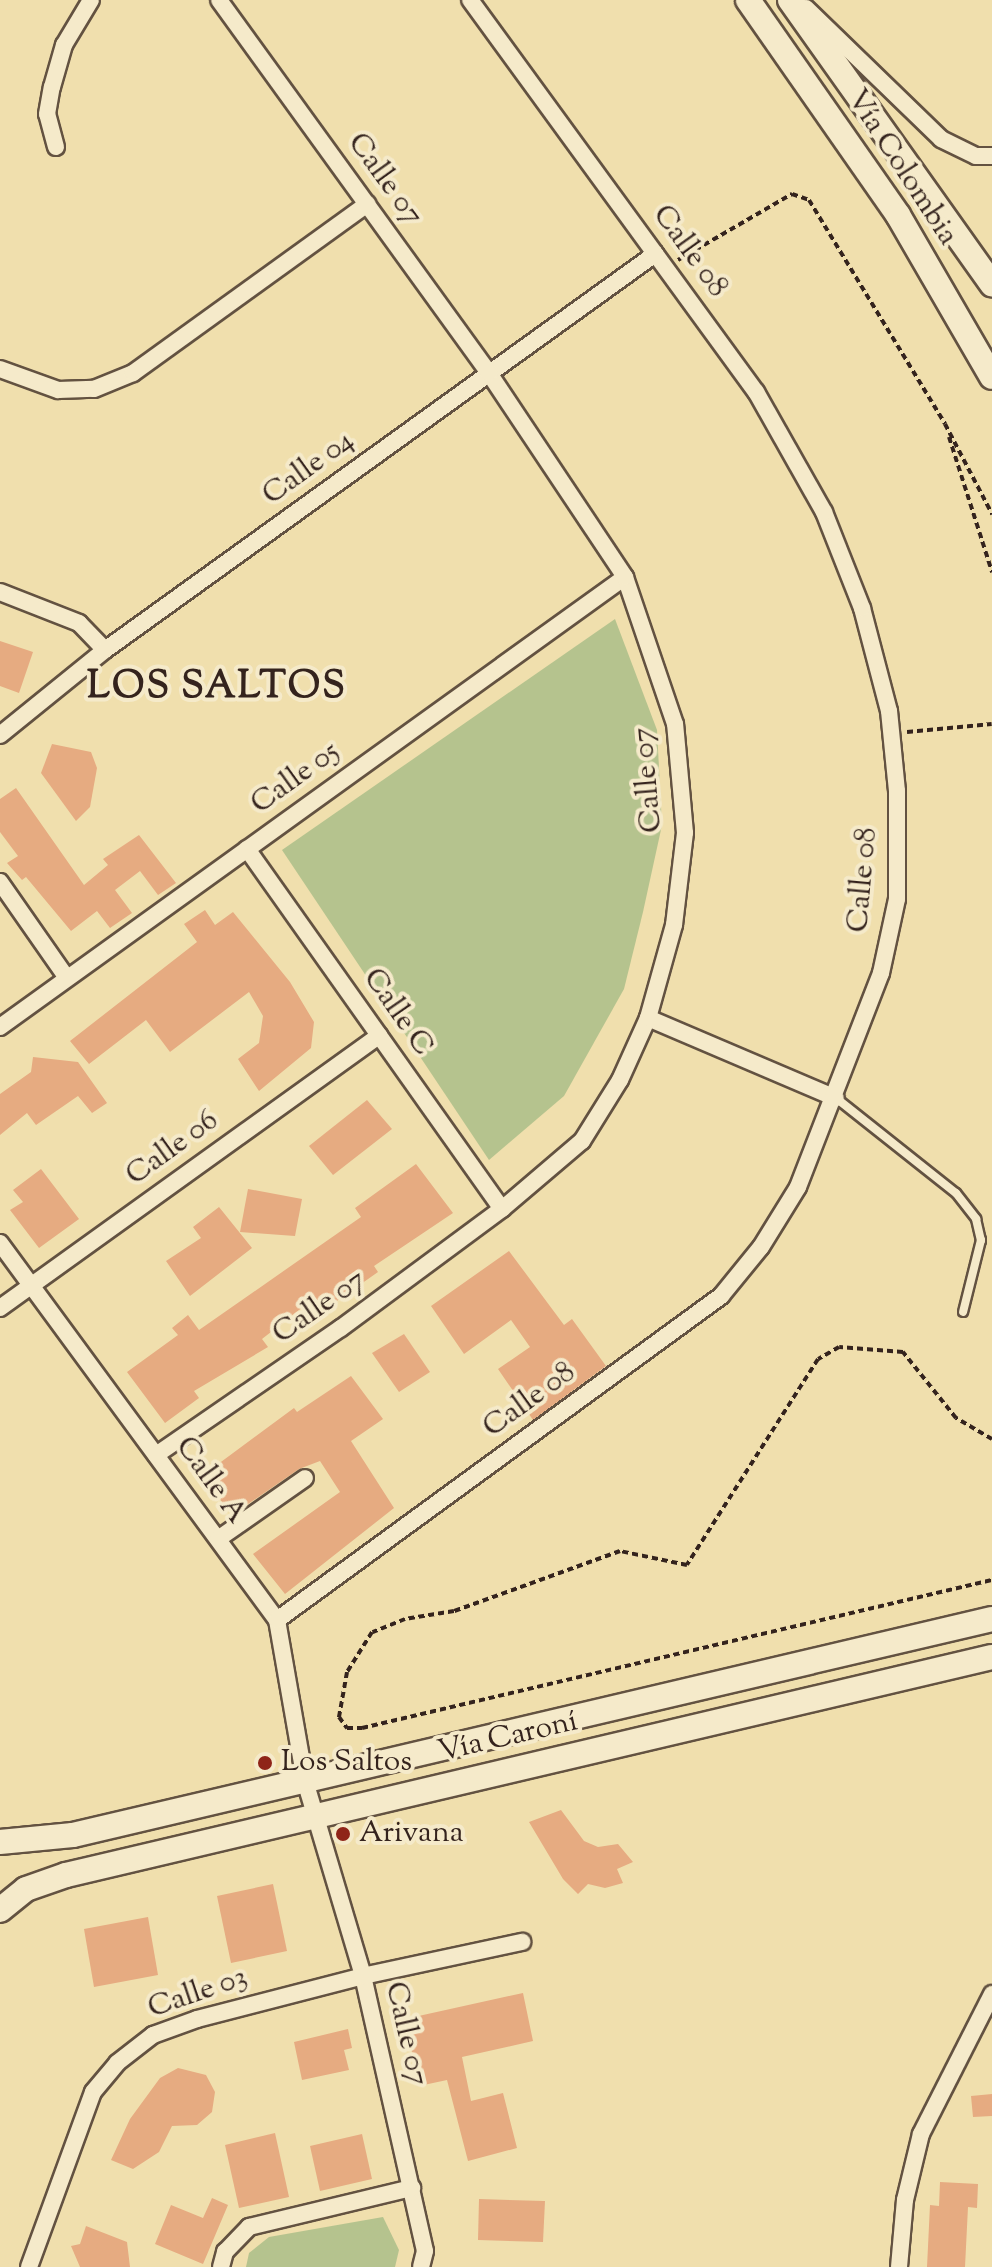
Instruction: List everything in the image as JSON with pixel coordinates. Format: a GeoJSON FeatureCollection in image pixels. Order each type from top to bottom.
{"type":"FeatureCollection","features":[{"type":"Feature","properties":{"kind":"main road","name":"Vía Colombia"},"geometry":{"type":"LineString","coordinates":[[748,0],[898,215],[992,377]]}},
{"type":"Feature","properties":{"kind":"main road","name":"Vía Colombia"},"geometry":{"type":"LineString","coordinates":[[790,0],[992,284]]}},
{"type":"Feature","properties":{"kind":"main road","name":"Vía Caroní"},"geometry":{"type":"LineString","coordinates":[[0,1842],[52,1840],[992,1619]]}},
{"type":"Feature","properties":{"kind":"main road","name":"Vía Caroní"},"geometry":{"type":"LineString","coordinates":[[0,1910],[43,1881],[992,1657]]}},
{"type":"Feature","properties":{"kind":"street"},"geometry":{"type":"LineString","coordinates":[[56,147],[47,114],[52,87],[64,45],[91,0]]}},
{"type":"Feature","properties":{"kind":"street","name":"Calle 07"},"geometry":{"type":"LineString","coordinates":[[156,1455],[341,1328],[502,1209],[582,1141],[620,1080],[648,1018],[674,925],[685,833],[675,724],[625,577],[489,373],[219,0]]}},
{"type":"Feature","properties":{"kind":"street","name":"Calle 08"},"geometry":{"type":"LineString","coordinates":[[277,1620],[721,1296],[761,1247],[798,1187],[836,1098],[881,973],[897,899],[897,791],[891,733],[862,608],[824,512],[756,392],[470,0]]}},
{"type":"Feature","properties":{"kind":"street"},"geometry":{"type":"LineString","coordinates":[[798,0],[941,139],[976,156],[992,156]]}},
{"type":"Feature","properties":{"kind":"street"},"geometry":{"type":"LineString","coordinates":[[0,369],[58,390],[94,389],[133,373],[367,204]]}},
{"type":"Feature","properties":{"kind":"street","name":"Calle 04"},"geometry":{"type":"LineString","coordinates":[[0,735],[105,650],[489,373],[660,260]]}},
{"type":"Feature","properties":{"kind":"street","name":"Calle 05"},"geometry":{"type":"LineString","coordinates":[[0,1027],[625,577]]}},
{"type":"Feature","properties":{"kind":"street"},"geometry":{"type":"LineString","coordinates":[[0,592],[79,623],[105,650]]}},
{"type":"Feature","properties":{"kind":"street","name":"Calle C"},"geometry":{"type":"LineString","coordinates":[[247,849],[502,1209]]}},
{"type":"Feature","properties":{"kind":"street"},"geometry":{"type":"LineString","coordinates":[[0,882],[67,978]]}},
{"type":"Feature","properties":{"kind":"street"},"geometry":{"type":"LineString","coordinates":[[648,1018],[836,1098]]}},
{"type":"Feature","properties":{"kind":"street","name":"Calle 06"},"geometry":{"type":"LineString","coordinates":[[0,1308],[379,1036]]}},
{"type":"Feature","properties":{"kind":"street","name":"Calle A"},"geometry":{"type":"LineString","coordinates":[[0,1243],[277,1620],[305,1781]]}},
{"type":"Feature","properties":{"kind":"street"},"geometry":{"type":"LineString","coordinates":[[218,1539],[305,1478]]}},
{"type":"Feature","properties":{"kind":"street","name":"Calle 07"},"geometry":{"type":"LineString","coordinates":[[305,1781],[363,1976],[425,2251],[421,2267]]}},
{"type":"Feature","properties":{"kind":"street","name":"Calle 03"},"geometry":{"type":"LineString","coordinates":[[29,2267],[93,2092],[117,2063],[153,2035],[197,2019],[363,1976],[522,1942]]}},
{"type":"Feature","properties":{"kind":"street"},"geometry":{"type":"LineString","coordinates":[[899,2267],[905,2200],[921,2134],[992,1994]]}},
{"type":"Feature","properties":{"kind":"street"},"geometry":{"type":"LineString","coordinates":[[221,2267],[225,2252],[249,2227],[412,2188]]}},
{"type":"Feature","properties":{"kind":"lane"},"geometry":{"type":"LineString","coordinates":[[836,1098],[956,1193],[976,1219],[981,1240],[963,1312]]}},
{"type":"Feature","properties":{"kind":"path"},"geometry":{"type":"LineString","coordinates":[[660,260],[792,194],[809,200],[945,424],[992,514]]}},
{"type":"Feature","properties":{"kind":"path"},"geometry":{"type":"LineString","coordinates":[[945,424],[992,572]]}},
{"type":"Feature","properties":{"kind":"path"},"geometry":{"type":"LineString","coordinates":[[891,733],[992,724]]}},
{"type":"Feature","properties":{"kind":"path"},"geometry":{"type":"LineString","coordinates":[[992,1439],[956,1418],[903,1352],[839,1347],[818,1359],[687,1565],[620,1551],[454,1611],[405,1619],[372,1632],[347,1672],[339,1717],[347,1728],[362,1728],[992,1580]]}},
{"type":"Feature","properties":{"kind":"green space"},"geometry":{"type":"Polygon","coordinates":[[[615,619],[657,730],[662,825],[643,912],[624,989],[564,1096],[489,1160],[282,850],[615,619]]]}},
{"type":"Feature","properties":{"kind":"green space"},"geometry":{"type":"Polygon","coordinates":[[[383,2217],[399,2250],[395,2267],[246,2267],[249,2253],[269,2237],[383,2217]]]}},
{"type":"Feature","properties":{"kind":"building"},"geometry":{"type":"Polygon","coordinates":[[[0,641],[33,652],[19,693],[0,686],[0,641]]]}},
{"type":"Feature","properties":{"kind":"building"},"geometry":{"type":"Polygon","coordinates":[[[52,744],[91,752],[97,768],[90,807],[76,821],[41,773],[52,744]]]}},
{"type":"Feature","properties":{"kind":"building"},"geometry":{"type":"Polygon","coordinates":[[[16,788],[84,885],[108,865],[103,859],[139,835],[176,883],[158,895],[140,871],[115,890],[132,913],[110,928],[97,911],[71,931],[26,877],[22,880],[7,863],[18,856],[0,832],[0,799],[16,788]]]}},
{"type":"Feature","properties":{"kind":"building"},"geometry":{"type":"Polygon","coordinates":[[[205,910],[215,925],[233,912],[290,982],[314,1022],[311,1048],[259,1091],[238,1059],[259,1043],[263,1016],[249,992],[170,1052],[146,1020],[89,1064],[70,1041],[197,942],[184,924],[205,910]]]}},
{"type":"Feature","properties":{"kind":"building"},"geometry":{"type":"Polygon","coordinates":[[[33,1057],[78,1062],[107,1103],[92,1113],[78,1096],[36,1125],[27,1113],[0,1135],[0,1094],[31,1072],[33,1057]]]}},
{"type":"Feature","properties":{"kind":"building"},"geometry":{"type":"Polygon","coordinates":[[[367,1100],[392,1129],[333,1175],[309,1146],[367,1100]]]}},
{"type":"Feature","properties":{"kind":"building"},"geometry":{"type":"Polygon","coordinates":[[[416,1164],[453,1213],[374,1266],[378,1272],[317,1315],[308,1303],[262,1339],[268,1347],[194,1391],[199,1398],[165,1423],[127,1372],[178,1335],[172,1328],[188,1315],[199,1330],[361,1217],[355,1208],[416,1164]]]}},
{"type":"Feature","properties":{"kind":"building"},"geometry":{"type":"Polygon","coordinates":[[[41,1169],[79,1219],[39,1248],[10,1210],[23,1202],[13,1190],[41,1169]]]}},
{"type":"Feature","properties":{"kind":"building"},"geometry":{"type":"Polygon","coordinates":[[[248,1189],[302,1199],[295,1236],[240,1232],[248,1189]]]}},
{"type":"Feature","properties":{"kind":"building"},"geometry":{"type":"Polygon","coordinates":[[[219,1207],[252,1248],[190,1296],[166,1261],[201,1238],[193,1227],[219,1207]]]}},
{"type":"Feature","properties":{"kind":"building"},"geometry":{"type":"Polygon","coordinates":[[[509,1251],[564,1325],[572,1319],[606,1366],[533,1420],[498,1369],[530,1347],[511,1320],[464,1354],[431,1306],[509,1251]]]}},
{"type":"Feature","properties":{"kind":"building"},"geometry":{"type":"Polygon","coordinates":[[[404,1334],[430,1372],[399,1392],[372,1353],[404,1334]]]}},
{"type":"Feature","properties":{"kind":"building"},"geometry":{"type":"Polygon","coordinates":[[[351,1376],[383,1419],[351,1441],[394,1508],[285,1594],[253,1554],[340,1492],[320,1461],[299,1469],[232,1515],[202,1476],[294,1408],[297,1412],[351,1376]]]}},
{"type":"Feature","properties":{"kind":"building"},"geometry":{"type":"Polygon","coordinates":[[[561,1810],[584,1841],[598,1847],[618,1844],[633,1862],[617,1869],[623,1883],[605,1888],[588,1884],[578,1894],[563,1879],[529,1822],[561,1810]]]}},
{"type":"Feature","properties":{"kind":"building"},"geometry":{"type":"Polygon","coordinates":[[[273,1884],[287,1951],[231,1963],[217,1896],[273,1884]]]}},
{"type":"Feature","properties":{"kind":"building"},"geometry":{"type":"Polygon","coordinates":[[[148,1917],[158,1975],[94,1987],[84,1929],[148,1917]]]}},
{"type":"Feature","properties":{"kind":"building"},"geometry":{"type":"Polygon","coordinates":[[[523,1993],[533,2041],[462,2057],[471,2101],[503,2093],[517,2148],[468,2161],[447,2080],[419,2086],[405,2019],[523,1993]]]}},
{"type":"Feature","properties":{"kind":"building"},"geometry":{"type":"Polygon","coordinates":[[[348,2029],[352,2048],[344,2050],[349,2070],[302,2080],[294,2042],[348,2029]]]}},
{"type":"Feature","properties":{"kind":"building"},"geometry":{"type":"Polygon","coordinates":[[[178,2068],[206,2075],[215,2092],[212,2112],[197,2125],[172,2126],[159,2152],[133,2169],[111,2160],[130,2119],[160,2078],[178,2068]]]}},
{"type":"Feature","properties":{"kind":"building"},"geometry":{"type":"Polygon","coordinates":[[[992,2094],[992,2116],[973,2117],[971,2096],[992,2094]]]}},
{"type":"Feature","properties":{"kind":"building"},"geometry":{"type":"Polygon","coordinates":[[[275,2133],[289,2197],[239,2208],[225,2145],[275,2133]]]}},
{"type":"Feature","properties":{"kind":"building"},"geometry":{"type":"Polygon","coordinates":[[[362,2134],[372,2179],[320,2191],[310,2146],[362,2134]]]}},
{"type":"Feature","properties":{"kind":"building"},"geometry":{"type":"Polygon","coordinates":[[[940,2182],[978,2184],[977,2208],[968,2207],[965,2267],[927,2267],[930,2205],[939,2206],[940,2182]]]}},
{"type":"Feature","properties":{"kind":"building"},"geometry":{"type":"Polygon","coordinates":[[[212,2198],[228,2205],[203,2264],[155,2244],[171,2205],[203,2218],[212,2198]]]}},
{"type":"Feature","properties":{"kind":"building"},"geometry":{"type":"Polygon","coordinates":[[[479,2199],[545,2201],[543,2242],[478,2240],[479,2199]]]}},
{"type":"Feature","properties":{"kind":"building"},"geometry":{"type":"Polygon","coordinates":[[[86,2226],[127,2242],[130,2267],[80,2267],[71,2246],[80,2244],[86,2226]]]}},
{"type":"Feature","properties":{"kind":"place","name":"Los Saltos"},"geometry":{"type":"Point","coordinates":[265,1763]}},
{"type":"Feature","properties":{"kind":"place","name":"Arivana"},"geometry":{"type":"Point","coordinates":[343,1834]}},
{"type":"Feature","properties":{"kind":"district","name":"LOS SALTOS"},"geometry":{"type":"Point","coordinates":[217,689]}}]}
